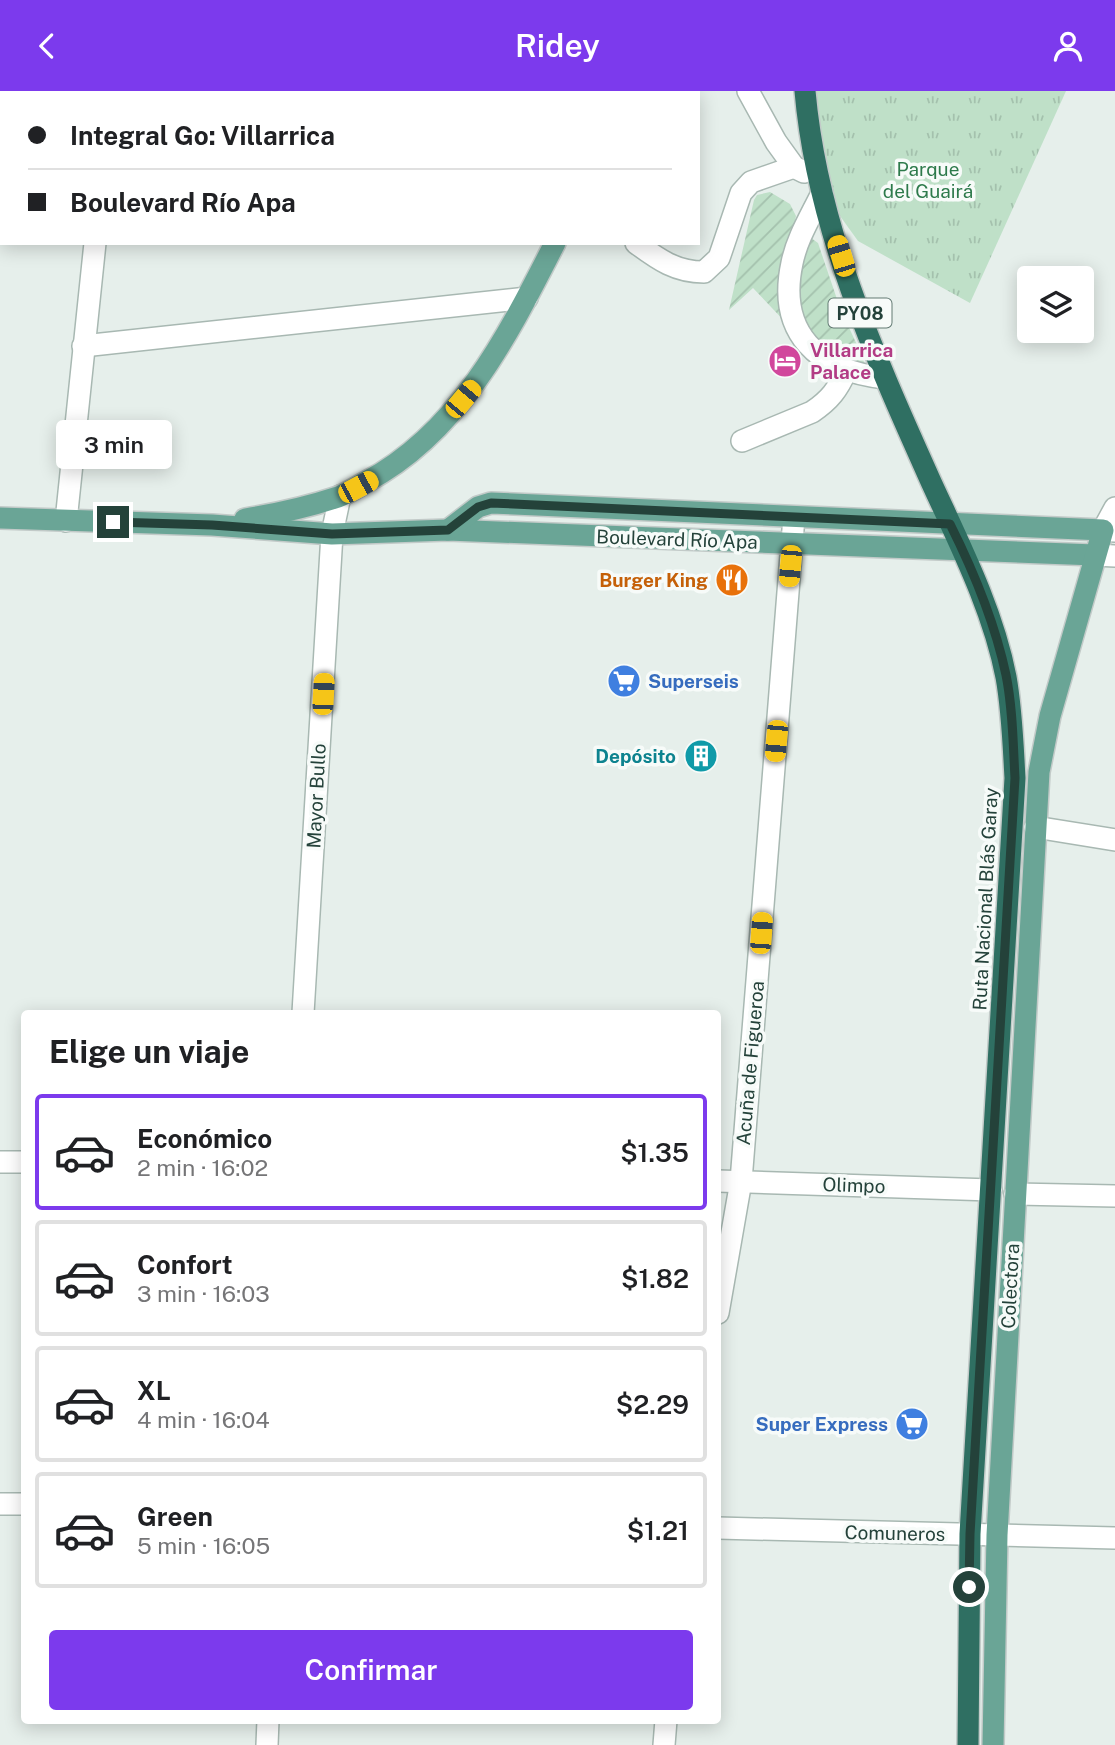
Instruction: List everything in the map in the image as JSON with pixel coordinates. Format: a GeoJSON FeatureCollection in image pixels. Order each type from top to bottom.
{"type":"FeatureCollection","features":[{"type":"Feature","properties":{"kind":"highway","name":"Ruta Nacional Blás Garay"},"geometry":{"type":"LineString","coordinates":[[805,91],[809,135],[821,186],[860,313],[885,378],[979,586],[1006,675],[1012,726],[1015,778],[970,1534],[968,1745]]}},
{"type":"Feature","properties":{"kind":"main road"},"geometry":{"type":"LineString","coordinates":[[212,525],[281,513],[340,496],[393,468],[439,429],[475,385],[554,245]]}},
{"type":"Feature","properties":{"kind":"main road","name":"Boulevard Río Apa"},"geometry":{"type":"LineString","coordinates":[[448,530],[478,507],[491,503],[1109,530]]}},
{"type":"Feature","properties":{"kind":"main road","name":"Boulevard Río Apa"},"geometry":{"type":"LineString","coordinates":[[0,518],[212,525],[332,534],[448,530],[1105,556]]}},
{"type":"Feature","properties":{"kind":"main road","name":"Colectora"},"geometry":{"type":"LineString","coordinates":[[993,1745],[997,1535],[1039,772],[1050,716],[1105,556],[1109,530]]}},
{"type":"Feature","properties":{"kind":"street"},"geometry":{"type":"LineString","coordinates":[[748,91],[776,142],[794,167],[821,186],[792,263],[791,308],[794,321],[810,347],[825,360],[846,371],[885,378]]}},
{"type":"Feature","properties":{"kind":"street"},"geometry":{"type":"LineString","coordinates":[[639,245],[684,271],[705,271],[719,258],[741,193],[751,182],[794,167]]}},
{"type":"Feature","properties":{"kind":"street"},"geometry":{"type":"LineString","coordinates":[[66,521],[95,245]]}},
{"type":"Feature","properties":{"kind":"street"},"geometry":{"type":"LineString","coordinates":[[83,346],[527,297]]}},
{"type":"Feature","properties":{"kind":"street"},"geometry":{"type":"LineString","coordinates":[[742,440],[823,405],[832,398],[846,371]]}},
{"type":"Feature","properties":{"kind":"street","name":"Mayor Bullo"},"geometry":{"type":"LineString","coordinates":[[303,1010],[332,534],[340,496]]}},
{"type":"Feature","properties":{"kind":"street"},"geometry":{"type":"LineString","coordinates":[[1109,530],[1115,509]]}},
{"type":"Feature","properties":{"kind":"street","name":"Acuña de Figueroa"},"geometry":{"type":"LineString","coordinates":[[721,1297],[741,1181],[794,517]]}},
{"type":"Feature","properties":{"kind":"street"},"geometry":{"type":"LineString","coordinates":[[1035,827],[1115,840]]}},
{"type":"Feature","properties":{"kind":"street"},"geometry":{"type":"LineString","coordinates":[[0,1162],[21,1162]]}},
{"type":"Feature","properties":{"kind":"street","name":"Olimpo"},"geometry":{"type":"LineString","coordinates":[[721,1181],[991,1190]]}},
{"type":"Feature","properties":{"kind":"street"},"geometry":{"type":"LineString","coordinates":[[1015,1194],[1115,1196]]}},
{"type":"Feature","properties":{"kind":"street"},"geometry":{"type":"LineString","coordinates":[[0,1504],[21,1504]]}},
{"type":"Feature","properties":{"kind":"street","name":"Comuneros"},"geometry":{"type":"LineString","coordinates":[[721,1528],[1115,1538]]}},
{"type":"Feature","properties":{"kind":"street"},"geometry":{"type":"LineString","coordinates":[[267,1745],[268,1724]]}},
{"type":"Feature","properties":{"kind":"street"},"geometry":{"type":"LineString","coordinates":[[664,1745],[666,1724]]}},
{"type":"Feature","properties":{"kind":"green space","name":"Parque del Guairá"},"geometry":{"type":"Polygon","coordinates":[[[815,91],[1066,91],[970,303],[858,241],[840,216],[817,131],[815,91]]]}},
{"type":"Feature","properties":{"kind":"green space"},"geometry":{"type":"Polygon","coordinates":[[[770,192],[790,204],[796,216],[791,238],[790,327],[753,288],[729,310],[754,200],[757,195],[770,192]]]}},
{"type":"Feature","properties":{"kind":"green space"},"geometry":{"type":"Polygon","coordinates":[[[808,239],[818,243],[840,308],[863,358],[864,363],[860,366],[848,366],[810,335],[795,296],[808,239]]]}},
{"type":"Feature","properties":{"kind":"place","name":"Villarrica Palace"},"geometry":{"type":"Point","coordinates":[785,361]}},
{"type":"Feature","properties":{"kind":"place","name":"Burger King"},"geometry":{"type":"Point","coordinates":[732,580]}},
{"type":"Feature","properties":{"kind":"place","name":"Superseis"},"geometry":{"type":"Point","coordinates":[624,681]}},
{"type":"Feature","properties":{"kind":"place","name":"Depósito"},"geometry":{"type":"Point","coordinates":[701,756]}},
{"type":"Feature","properties":{"kind":"place","name":"Super Express"},"geometry":{"type":"Point","coordinates":[912,1424]}},
{"type":"Feature","properties":{"kind":"route"},"geometry":{"type":"LineString","coordinates":[[113,522],[212,525],[332,534],[448,530],[478,507],[491,503],[950,524],[979,586],[1006,675],[1015,778],[969,1587]]}}]}
